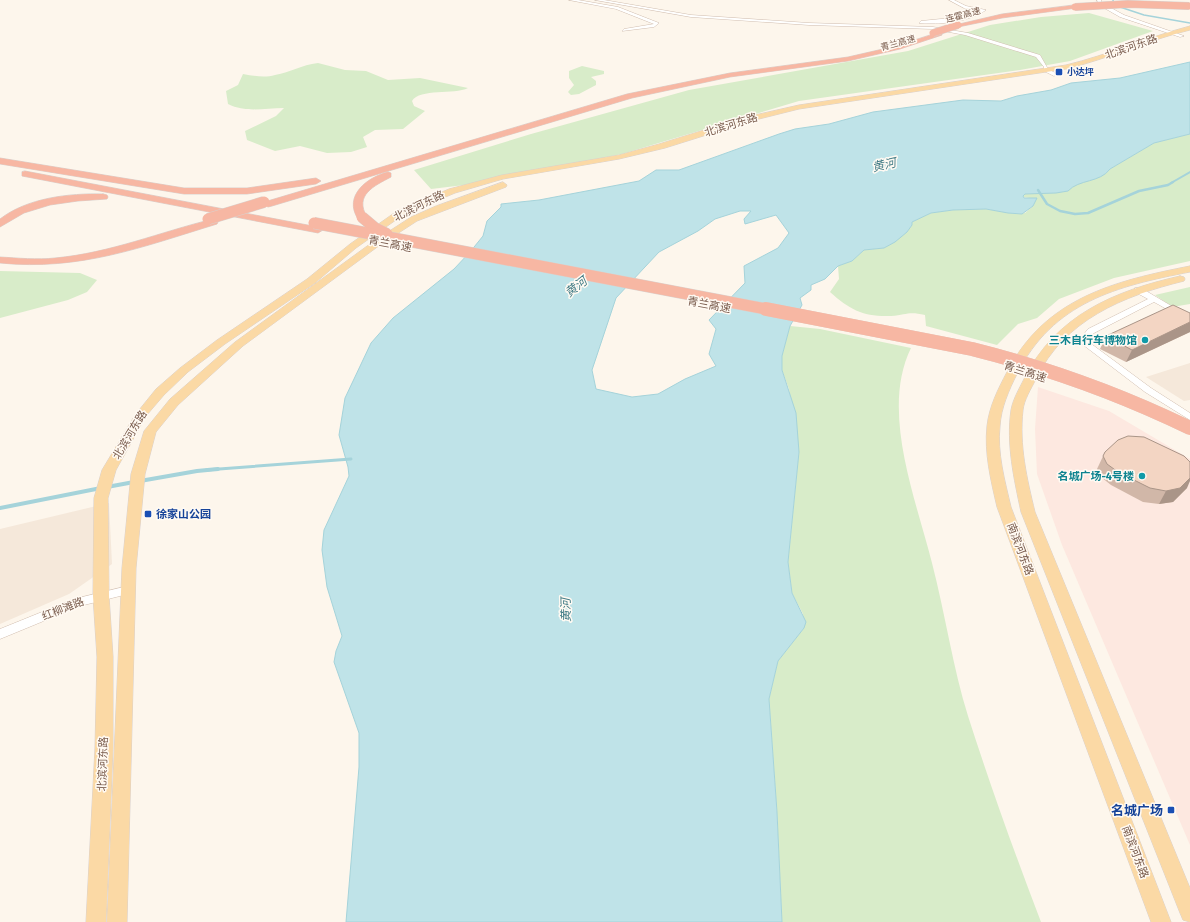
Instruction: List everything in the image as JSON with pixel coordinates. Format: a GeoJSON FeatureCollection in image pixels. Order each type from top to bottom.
{"type":"FeatureCollection","features":[{"type":"Feature","properties":{"kind":"highway","name":"连霍高速"},"geometry":{"type":"LineString","coordinates":[[936,34],[961,25],[1017,15],[1076,8],[1190,6]]}},
{"type":"Feature","properties":{"kind":"highway","name":"青兰高速"},"geometry":{"type":"LineString","coordinates":[[689,84],[730,76],[848,59],[898,48],[936,34]]}},
{"type":"Feature","properties":{"kind":"highway","name":"青兰高速"},"geometry":{"type":"LineString","coordinates":[[488,134],[605,98],[664,85],[843,56],[892,46],[936,34]]}},
{"type":"Feature","properties":{"kind":"highway"},"geometry":{"type":"LineString","coordinates":[[0,250],[23,258],[43,258],[76,254],[109,247],[266,203],[602,103],[689,84]]}},
{"type":"Feature","properties":{"kind":"highway"},"geometry":{"type":"LineString","coordinates":[[416,244],[375,228],[362,217],[356,208],[357,199],[365,188],[376,180],[394,172],[621,102],[689,84]]}},
{"type":"Feature","properties":{"kind":"highway"},"geometry":{"type":"LineString","coordinates":[[266,203],[488,134]]}},
{"type":"Feature","properties":{"kind":"highway"},"geometry":{"type":"LineString","coordinates":[[0,162],[169,189],[210,192],[247,191],[280,188],[323,180],[488,134]]}},
{"type":"Feature","properties":{"kind":"highway"},"geometry":{"type":"LineString","coordinates":[[0,162],[42,173],[316,227],[416,244]]}},
{"type":"Feature","properties":{"kind":"highway"},"geometry":{"type":"LineString","coordinates":[[0,168],[117,193],[212,217]]}},
{"type":"Feature","properties":{"kind":"highway"},"geometry":{"type":"LineString","coordinates":[[0,224],[14,214],[33,207],[54,201],[85,197],[137,200],[212,217]]}},
{"type":"Feature","properties":{"kind":"highway","name":"青兰高速"},"geometry":{"type":"LineString","coordinates":[[212,217],[316,227],[926,346],[996,362],[1084,391],[1165,425],[1190,439]]}},
{"type":"Feature","properties":{"kind":"highway"},"geometry":{"type":"LineString","coordinates":[[0,260],[38,264],[94,256],[212,217]]}},
{"type":"Feature","properties":{"kind":"highway","name":"青兰高速"},"geometry":{"type":"LineString","coordinates":[[416,244],[972,349],[1011,358],[1077,380],[1190,428]]}},
{"type":"Feature","properties":{"kind":"main road","name":"北滨河东路"},"geometry":{"type":"LineString","coordinates":[[96,922],[105,687],[105,657],[101,596],[101,498],[110,470],[141,415],[160,392],[184,370],[221,342],[311,281],[353,246],[400,214],[428,200],[458,189],[489,180],[583,164],[662,146],[749,119],[784,110],[1050,72],[1095,60],[1170,33],[1187,32]]}},
{"type":"Feature","properties":{"kind":"main road","name":"北滨河东路"},"geometry":{"type":"LineString","coordinates":[[116,922],[128,590],[139,469],[150,431],[174,402],[239,344],[377,243],[414,220],[438,208],[504,185],[648,156],[812,109],[1107,63],[1187,32]]}},
{"type":"Feature","properties":{"kind":"main road","name":"南滨河东路"},"geometry":{"type":"LineString","coordinates":[[1162,922],[1004,507],[996,471],[993,431],[998,403],[1015,364],[1042,328],[1065,310],[1084,299],[1109,289],[1161,274],[1190,269]]}},
{"type":"Feature","properties":{"kind":"main road","name":"南滨河东路"},"geometry":{"type":"LineString","coordinates":[[1190,278],[1138,290],[1094,310],[1061,334],[1045,351],[1032,370],[1017,408],[1015,447],[1028,512],[1190,913]]}},
{"type":"Feature","properties":{"kind":"street"},"geometry":{"type":"LineString","coordinates":[[571,0],[617,8],[640,18],[657,23],[654,26],[624,30]]}},
{"type":"Feature","properties":{"kind":"street"},"geometry":{"type":"LineString","coordinates":[[597,0],[691,16],[809,24],[922,27],[966,34],[1038,56],[1050,72]]}},
{"type":"Feature","properties":{"kind":"street"},"geometry":{"type":"LineString","coordinates":[[870,26],[944,21],[974,15],[984,10],[965,7],[951,0]]}},
{"type":"Feature","properties":{"kind":"street"},"geometry":{"type":"LineString","coordinates":[[1099,0],[1100,4],[1122,16],[1170,33]]}},
{"type":"Feature","properties":{"kind":"street"},"geometry":{"type":"LineString","coordinates":[[1138,290],[1190,320]]}},
{"type":"Feature","properties":{"kind":"street"},"geometry":{"type":"LineString","coordinates":[[1154,299],[1091,331],[1085,338],[1086,344],[1148,390],[1190,416]]}},
{"type":"Feature","properties":{"kind":"street","name":"红柳滩路"},"geometry":{"type":"LineString","coordinates":[[0,634],[78,602],[128,590]]}},
{"type":"Feature","properties":{"kind":"shaded area"},"geometry":{"type":"Polygon","coordinates":[[[1190,363],[1190,400],[1184,401],[1146,377],[1190,363]]]}},
{"type":"Feature","properties":{"kind":"shaded area"},"geometry":{"type":"Polygon","coordinates":[[[1038,387],[1109,411],[1190,459],[1190,845],[1062,545],[1037,474],[1035,429],[1038,387]]]}},
{"type":"Feature","properties":{"kind":"shaded area"},"geometry":{"type":"Polygon","coordinates":[[[109,503],[112,564],[69,594],[0,624],[0,529],[109,503]]]}},
{"type":"Feature","properties":{"kind":"green space"},"geometry":{"type":"Polygon","coordinates":[[[1089,13],[1153,31],[1070,61],[1020,70],[799,101],[622,154],[481,183],[431,189],[414,170],[531,134],[689,90],[908,51],[990,25],[1041,17],[1089,13]]]}},
{"type":"Feature","properties":{"kind":"green space"},"geometry":{"type":"Polygon","coordinates":[[[318,63],[345,70],[366,71],[388,80],[420,78],[468,88],[462,90],[422,94],[416,97],[412,101],[414,106],[425,111],[403,129],[375,130],[363,137],[367,147],[351,152],[327,153],[300,146],[275,151],[247,140],[245,131],[276,116],[284,108],[248,109],[235,107],[228,104],[226,91],[238,85],[243,74],[271,76],[306,65],[318,63]]]}},
{"type":"Feature","properties":{"kind":"green space"},"geometry":{"type":"Polygon","coordinates":[[[582,66],[604,71],[604,74],[591,77],[596,81],[596,85],[579,94],[571,95],[568,92],[574,85],[569,78],[569,71],[582,66]]]}},
{"type":"Feature","properties":{"kind":"green space"},"geometry":{"type":"Polygon","coordinates":[[[1190,134],[1190,261],[1114,278],[1059,299],[1037,318],[1018,324],[997,345],[926,326],[925,315],[911,313],[891,316],[865,314],[851,308],[830,292],[839,279],[838,266],[852,261],[864,250],[884,248],[907,232],[912,225],[912,222],[931,213],[953,210],[986,209],[1017,214],[1025,213],[1033,206],[1036,199],[1023,197],[1025,194],[1068,191],[1077,184],[1106,173],[1110,169],[1154,143],[1190,134]]]}},
{"type":"Feature","properties":{"kind":"green space"},"geometry":{"type":"Polygon","coordinates":[[[0,271],[80,273],[97,280],[87,292],[68,300],[0,318],[0,271]]]}},
{"type":"Feature","properties":{"kind":"green space"},"geometry":{"type":"Polygon","coordinates":[[[1190,287],[1190,304],[1172,307],[1155,295],[1190,287]]]}},
{"type":"Feature","properties":{"kind":"green space"},"geometry":{"type":"Polygon","coordinates":[[[790,326],[820,329],[911,348],[902,373],[899,399],[900,427],[910,483],[932,563],[958,679],[968,716],[1003,819],[1041,922],[782,922],[777,812],[769,699],[778,661],[804,628],[803,614],[792,593],[788,562],[799,452],[789,389],[782,370],[782,356],[790,326]]]}},
{"type":"Feature","properties":{"kind":"water","name":"黄河"},"geometry":{"type":"Polygon","coordinates":[[[1190,62],[1190,134],[1154,143],[1110,169],[1101,177],[1078,184],[1068,191],[1025,194],[1023,196],[1024,198],[1037,198],[1033,206],[1022,214],[986,209],[953,210],[931,213],[912,222],[912,225],[907,232],[895,242],[884,248],[864,250],[852,261],[838,266],[825,279],[811,285],[811,290],[800,298],[802,305],[790,326],[782,356],[782,370],[796,413],[799,452],[788,562],[792,593],[806,622],[804,628],[778,661],[769,699],[777,812],[782,922],[346,922],[359,767],[359,733],[334,662],[336,651],[342,636],[327,587],[322,550],[324,530],[349,476],[339,435],[345,398],[371,343],[393,318],[454,269],[483,236],[487,221],[501,207],[501,204],[539,200],[639,181],[656,170],[679,170],[795,129],[829,124],[873,112],[963,100],[1001,101],[1017,96],[1051,90],[1071,83],[1120,78],[1190,62]],[[740,211],[715,219],[698,231],[659,252],[616,298],[592,370],[596,389],[632,397],[658,394],[685,379],[716,366],[709,354],[716,329],[709,320],[745,283],[744,266],[778,248],[789,233],[776,215],[745,224],[744,219],[751,211],[740,211]]]}},
{"type":"Feature","properties":{"kind":"building"},"geometry":{"type":"Polygon","coordinates":[[[1173,305],[1190,313],[1190,322],[1132,350],[1106,336],[1173,305]]]}},
{"type":"Feature","properties":{"kind":"building"},"geometry":{"type":"Polygon","coordinates":[[[1128,436],[1144,437],[1184,456],[1190,462],[1190,478],[1180,488],[1166,491],[1150,488],[1118,472],[1107,464],[1103,456],[1105,452],[1118,440],[1128,436]]]}},
{"type":"Feature","properties":{"kind":"waterway"},"geometry":{"type":"LineString","coordinates":[[1113,0],[1114,5],[1144,15],[1190,23]]}},
{"type":"Feature","properties":{"kind":"waterway"},"geometry":{"type":"LineString","coordinates":[[1171,183],[1190,172]]}},
{"type":"Feature","properties":{"kind":"waterway"},"geometry":{"type":"LineString","coordinates":[[1038,190],[1047,204],[1060,211],[1075,214],[1088,213],[1139,191],[1168,185],[1173,182]]}},
{"type":"Feature","properties":{"kind":"waterway"},"geometry":{"type":"LineString","coordinates":[[213,469],[351,459]]}},
{"type":"Feature","properties":{"kind":"waterway"},"geometry":{"type":"LineString","coordinates":[[140,481],[213,469]]}},
{"type":"Feature","properties":{"kind":"waterway"},"geometry":{"type":"LineString","coordinates":[[206,470],[213,469]]}},
{"type":"Feature","properties":{"kind":"waterway"},"geometry":{"type":"LineString","coordinates":[[213,469],[218,469]]}},
{"type":"Feature","properties":{"kind":"waterway"},"geometry":{"type":"LineString","coordinates":[[107,487],[134,482]]}},
{"type":"Feature","properties":{"kind":"waterway"},"geometry":{"type":"LineString","coordinates":[[0,508],[101,488]]}},
{"type":"Feature","properties":{"kind":"place","name":"小达坪"},"geometry":{"type":"Point","coordinates":[1059,72]}},
{"type":"Feature","properties":{"kind":"place","name":"三木自行车博物馆"},"geometry":{"type":"Point","coordinates":[1145,340]}},
{"type":"Feature","properties":{"kind":"place","name":"名城广场-4号楼"},"geometry":{"type":"Point","coordinates":[1142,476]}},
{"type":"Feature","properties":{"kind":"place","name":"徐家山公园"},"geometry":{"type":"Point","coordinates":[148,514]}},
{"type":"Feature","properties":{"kind":"place","name":"名城广场"},"geometry":{"type":"Point","coordinates":[1171,810]}}]}
